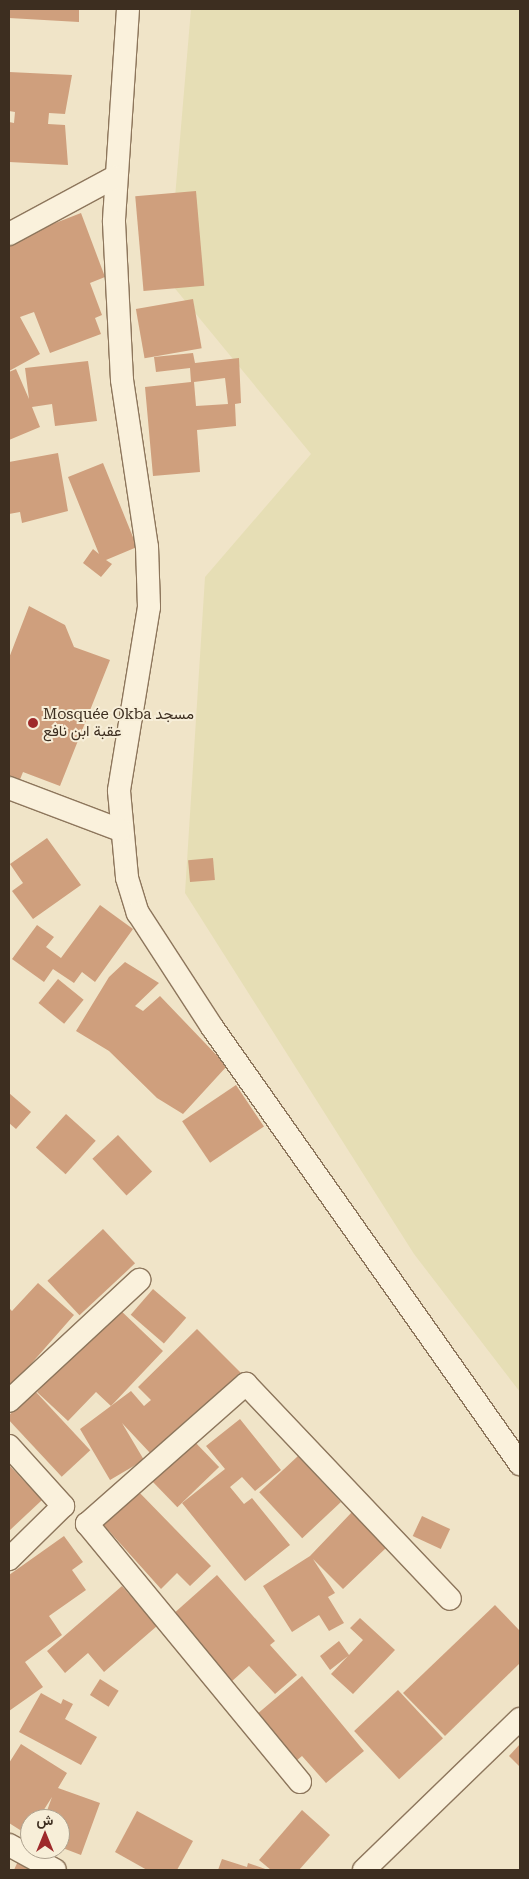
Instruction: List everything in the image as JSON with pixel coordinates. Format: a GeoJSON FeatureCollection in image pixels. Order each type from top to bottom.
{"type":"FeatureCollection","features":[{"type":"Feature","properties":{"kind":"street"},"geometry":{"type":"LineString","coordinates":[[128,9],[115,177],[122,380],[147,548],[149,607],[119,791],[120,830],[138,913],[294,1146],[520,1464]]}},
{"type":"Feature","properties":{"kind":"street"},"geometry":{"type":"LineString","coordinates":[[9,234],[115,177]]}},
{"type":"Feature","properties":{"kind":"street"},"geometry":{"type":"LineString","coordinates":[[9,788],[120,830]]}},
{"type":"Feature","properties":{"kind":"street"},"geometry":{"type":"LineString","coordinates":[[9,1401],[139,1280]]}},
{"type":"Feature","properties":{"kind":"street"},"geometry":{"type":"LineString","coordinates":[[87,1524],[246,1384],[450,1599]]}},
{"type":"Feature","properties":{"kind":"street"},"geometry":{"type":"LineString","coordinates":[[9,1446],[63,1506],[87,1524],[300,1782]]}},
{"type":"Feature","properties":{"kind":"street"},"geometry":{"type":"LineString","coordinates":[[9,1559],[63,1506]]}},
{"type":"Feature","properties":{"kind":"street"},"geometry":{"type":"LineString","coordinates":[[364,1870],[520,1719]]}},
{"type":"Feature","properties":{"kind":"street"},"geometry":{"type":"LineString","coordinates":[[9,1845],[54,1870]]}},
{"type":"Feature","properties":{"kind":"shaded area"},"geometry":{"type":"Polygon","coordinates":[[[191,9],[520,9],[520,1392],[414,1254],[185,893],[205,577],[311,454],[168,280],[191,9]]]}},
{"type":"Feature","properties":{"kind":"building"},"geometry":{"type":"Polygon","coordinates":[[[9,9],[79,9],[79,22],[9,18],[9,9]]]}},
{"type":"Feature","properties":{"kind":"building"},"geometry":{"type":"Polygon","coordinates":[[[9,72],[72,75],[65,114],[49,113],[48,124],[65,125],[68,165],[9,162],[9,122],[14,123],[15,112],[9,111],[9,72]]]}},
{"type":"Feature","properties":{"kind":"building"},"geometry":{"type":"Polygon","coordinates":[[[196,191],[204,286],[144,291],[135,196],[196,191]]]}},
{"type":"Feature","properties":{"kind":"building"},"geometry":{"type":"Polygon","coordinates":[[[81,213],[105,277],[90,283],[102,315],[95,318],[101,334],[50,353],[34,312],[20,317],[40,354],[9,371],[9,241],[81,213]]]}},
{"type":"Feature","properties":{"kind":"building"},"geometry":{"type":"Polygon","coordinates":[[[193,299],[202,348],[145,358],[136,309],[193,299]]]}},
{"type":"Feature","properties":{"kind":"building"},"geometry":{"type":"Polygon","coordinates":[[[193,353],[195,363],[239,358],[241,403],[235,404],[236,426],[197,430],[200,472],[153,476],[145,387],[191,382],[190,368],[156,372],[154,357],[193,353]],[[225,378],[194,382],[196,406],[228,404],[225,378]]]}},
{"type":"Feature","properties":{"kind":"building"},"geometry":{"type":"Polygon","coordinates":[[[88,361],[97,421],[55,426],[52,404],[32,407],[40,427],[9,440],[9,372],[16,369],[29,399],[25,368],[88,361]]]}},
{"type":"Feature","properties":{"kind":"building"},"geometry":{"type":"Polygon","coordinates":[[[58,453],[68,511],[22,523],[20,512],[9,514],[9,462],[58,453]]]}},
{"type":"Feature","properties":{"kind":"building"},"geometry":{"type":"Polygon","coordinates":[[[103,463],[137,547],[106,560],[112,564],[101,577],[83,563],[93,549],[99,554],[68,477],[103,463]]]}},
{"type":"Feature","properties":{"kind":"building"},"geometry":{"type":"Polygon","coordinates":[[[29,606],[65,625],[74,647],[110,660],[60,786],[23,772],[17,787],[9,784],[9,658],[29,606]]]}},
{"type":"Feature","properties":{"kind":"building"},"geometry":{"type":"Polygon","coordinates":[[[47,838],[81,885],[33,919],[12,891],[23,883],[10,864],[47,838]]]}},
{"type":"Feature","properties":{"kind":"building"},"geometry":{"type":"Polygon","coordinates":[[[213,858],[215,880],[190,882],[188,860],[213,858]]]}},
{"type":"Feature","properties":{"kind":"building"},"geometry":{"type":"Polygon","coordinates":[[[100,905],[133,929],[95,982],[82,972],[74,983],[53,969],[44,982],[12,959],[37,925],[54,937],[46,947],[61,958],[100,905]]]}},
{"type":"Feature","properties":{"kind":"building"},"geometry":{"type":"Polygon","coordinates":[[[125,962],[159,983],[135,1006],[143,1011],[160,996],[227,1066],[183,1114],[157,1098],[109,1051],[76,1031],[109,977],[125,962]]]}},
{"type":"Feature","properties":{"kind":"building"},"geometry":{"type":"Polygon","coordinates":[[[58,979],[84,1000],[64,1024],[38,1003],[58,979]]]}},
{"type":"Feature","properties":{"kind":"building"},"geometry":{"type":"Polygon","coordinates":[[[236,1085],[264,1126],[210,1163],[182,1121],[236,1085]]]}},
{"type":"Feature","properties":{"kind":"building"},"geometry":{"type":"Polygon","coordinates":[[[9,1093],[31,1112],[16,1129],[9,1123],[9,1093]]]}},
{"type":"Feature","properties":{"kind":"building"},"geometry":{"type":"Polygon","coordinates":[[[66,1114],[96,1141],[66,1174],[36,1147],[66,1114]]]}},
{"type":"Feature","properties":{"kind":"building"},"geometry":{"type":"Polygon","coordinates":[[[118,1135],[152,1172],[127,1195],[92,1159],[118,1135]]]}},
{"type":"Feature","properties":{"kind":"building"},"geometry":{"type":"Polygon","coordinates":[[[103,1229],[135,1263],[79,1315],[47,1281],[103,1229]]]}},
{"type":"Feature","properties":{"kind":"building"},"geometry":{"type":"Polygon","coordinates":[[[38,1283],[74,1315],[9,1389],[9,1308],[12,1311],[38,1283]]]}},
{"type":"Feature","properties":{"kind":"building"},"geometry":{"type":"Polygon","coordinates":[[[153,1289],[186,1318],[164,1344],[131,1315],[153,1289]]]}},
{"type":"Feature","properties":{"kind":"building"},"geometry":{"type":"Polygon","coordinates":[[[117,1307],[163,1351],[111,1406],[96,1392],[68,1421],[37,1392],[117,1307]]]}},
{"type":"Feature","properties":{"kind":"building"},"geometry":{"type":"Polygon","coordinates":[[[197,1329],[241,1373],[182,1431],[151,1454],[122,1423],[144,1460],[110,1480],[80,1429],[131,1391],[144,1406],[151,1400],[138,1387],[197,1329]]]}},
{"type":"Feature","properties":{"kind":"building"},"geometry":{"type":"Polygon","coordinates":[[[35,1391],[90,1450],[62,1477],[9,1420],[9,1415],[35,1391]]]}},
{"type":"Feature","properties":{"kind":"building"},"geometry":{"type":"Polygon","coordinates":[[[240,1419],[281,1470],[255,1491],[242,1477],[230,1487],[244,1504],[252,1498],[290,1545],[245,1581],[182,1503],[225,1469],[206,1446],[240,1419]]]}},
{"type":"Feature","properties":{"kind":"building"},"geometry":{"type":"Polygon","coordinates":[[[192,1439],[219,1467],[177,1507],[150,1479],[192,1439]]]}},
{"type":"Feature","properties":{"kind":"building"},"geometry":{"type":"Polygon","coordinates":[[[298,1456],[341,1502],[302,1538],[259,1492],[298,1456]]]}},
{"type":"Feature","properties":{"kind":"building"},"geometry":{"type":"Polygon","coordinates":[[[9,1465],[42,1500],[9,1531],[9,1465]]]}},
{"type":"Feature","properties":{"kind":"building"},"geometry":{"type":"Polygon","coordinates":[[[136,1489],[211,1566],[190,1586],[177,1573],[161,1589],[101,1522],[136,1489]]]}},
{"type":"Feature","properties":{"kind":"building"},"geometry":{"type":"Polygon","coordinates":[[[352,1512],[387,1547],[343,1589],[313,1559],[335,1593],[328,1597],[344,1623],[329,1631],[319,1615],[292,1632],[263,1586],[310,1556],[352,1512]]]}},
{"type":"Feature","properties":{"kind":"building"},"geometry":{"type":"Polygon","coordinates":[[[422,1516],[450,1529],[441,1549],[413,1536],[422,1516]]]}},
{"type":"Feature","properties":{"kind":"building"},"geometry":{"type":"Polygon","coordinates":[[[64,1536],[83,1562],[72,1570],[86,1590],[49,1616],[62,1635],[25,1662],[43,1687],[9,1711],[9,1575],[64,1536]]]}},
{"type":"Feature","properties":{"kind":"building"},"geometry":{"type":"Polygon","coordinates":[[[217,1575],[275,1641],[270,1645],[297,1675],[275,1694],[249,1666],[231,1682],[172,1615],[217,1575]]]}},
{"type":"Feature","properties":{"kind":"building"},"geometry":{"type":"Polygon","coordinates":[[[122,1586],[157,1626],[104,1672],[88,1653],[65,1673],[47,1651],[122,1586]]]}},
{"type":"Feature","properties":{"kind":"building"},"geometry":{"type":"Polygon","coordinates":[[[495,1605],[520,1631],[520,1663],[445,1736],[403,1693],[495,1605]]]}},
{"type":"Feature","properties":{"kind":"building"},"geometry":{"type":"Polygon","coordinates":[[[360,1618],[395,1650],[353,1694],[331,1674],[348,1656],[330,1670],[320,1656],[339,1641],[349,1655],[363,1640],[350,1628],[360,1618]]]}},
{"type":"Feature","properties":{"kind":"building"},"geometry":{"type":"Polygon","coordinates":[[[302,1676],[364,1751],[326,1783],[302,1756],[296,1761],[256,1715],[302,1676]]]}},
{"type":"Feature","properties":{"kind":"building"},"geometry":{"type":"Polygon","coordinates":[[[100,1679],[119,1691],[109,1707],[90,1695],[100,1679]]]}},
{"type":"Feature","properties":{"kind":"building"},"geometry":{"type":"Polygon","coordinates":[[[398,1690],[443,1738],[399,1779],[354,1731],[398,1690]]]}},
{"type":"Feature","properties":{"kind":"building"},"geometry":{"type":"Polygon","coordinates":[[[41,1693],[61,1704],[63,1699],[73,1704],[65,1719],[97,1737],[81,1765],[19,1732],[41,1693]]]}},
{"type":"Feature","properties":{"kind":"building"},"geometry":{"type":"Polygon","coordinates":[[[21,1744],[67,1773],[58,1788],[100,1803],[81,1855],[70,1851],[70,1809],[48,1809],[52,1797],[44,1809],[20,1809],[20,1830],[9,1823],[9,1763],[21,1744]]]}},
{"type":"Feature","properties":{"kind":"building"},"geometry":{"type":"Polygon","coordinates":[[[520,1744],[520,1767],[509,1756],[520,1744]]]}},
{"type":"Feature","properties":{"kind":"building"},"geometry":{"type":"Polygon","coordinates":[[[302,1810],[330,1835],[299,1870],[271,1870],[259,1860],[302,1810]]]}},
{"type":"Feature","properties":{"kind":"building"},"geometry":{"type":"Polygon","coordinates":[[[137,1811],[193,1841],[177,1870],[147,1870],[115,1852],[137,1811]]]}},
{"type":"Feature","properties":{"kind":"building"},"geometry":{"type":"Polygon","coordinates":[[[222,1859],[247,1867],[248,1863],[268,1870],[218,1870],[222,1859]]]}},
{"type":"Feature","properties":{"kind":"building"},"geometry":{"type":"Polygon","coordinates":[[[18,1861],[40,1870],[14,1870],[18,1861]]]}},
{"type":"Feature","properties":{"kind":"place","name":"Mosquée Okba مسجد عقبة ابن نافع"},"geometry":{"type":"Point","coordinates":[33,723]}}]}
